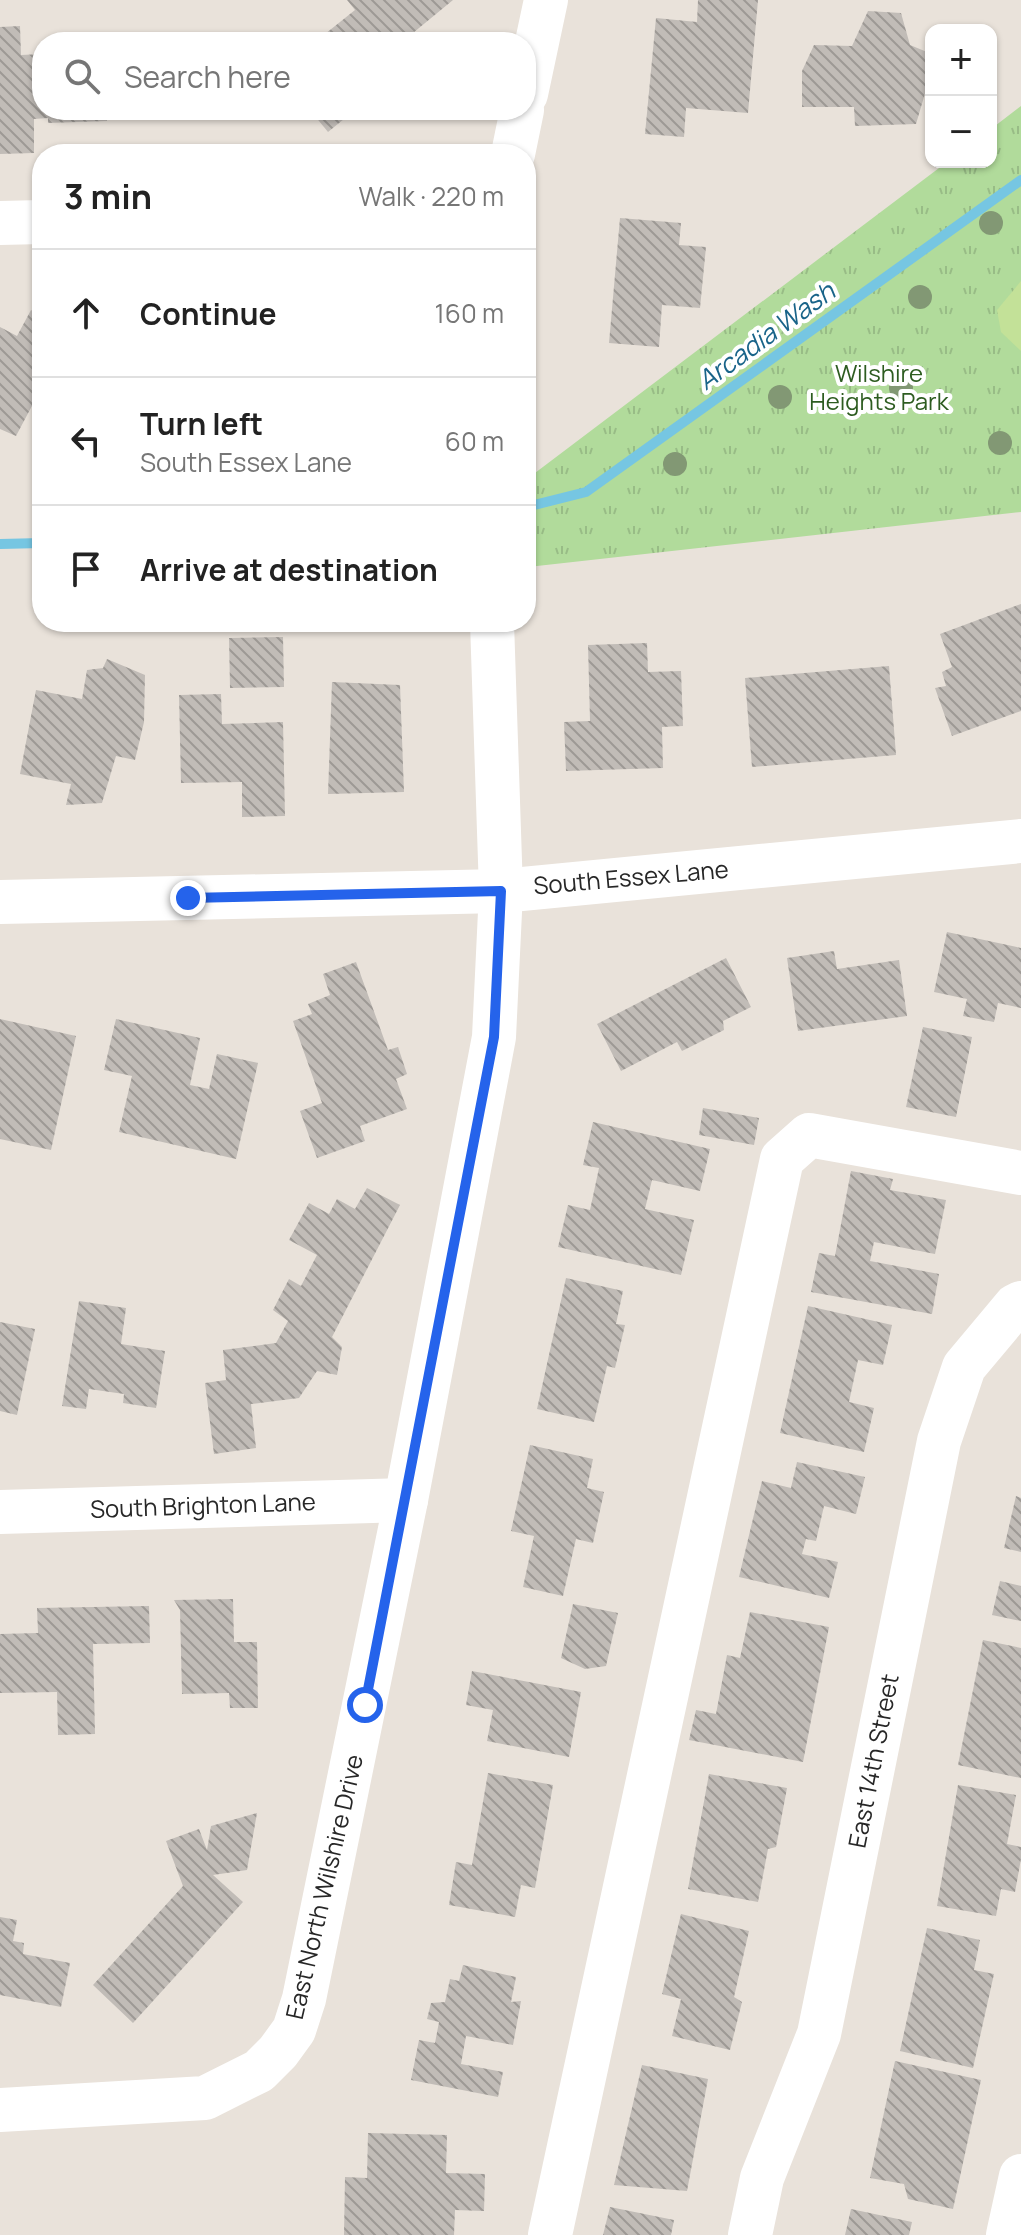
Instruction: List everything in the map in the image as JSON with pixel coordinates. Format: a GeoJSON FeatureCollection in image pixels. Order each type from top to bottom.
{"type":"FeatureCollection","features":[{"type":"Feature","properties":{"kind":"street"},"geometry":{"type":"LineString","coordinates":[[536,47],[546,0]]}},
{"type":"Feature","properties":{"kind":"street"},"geometry":{"type":"LineString","coordinates":[[515,144],[520,120]]}},
{"type":"Feature","properties":{"kind":"street"},"geometry":{"type":"LineString","coordinates":[[0,223],[32,222]]}},
{"type":"Feature","properties":{"kind":"street","name":"East North Wilshire Drive"},"geometry":{"type":"LineString","coordinates":[[0,2110],[205,2098],[259,2071],[294,2030],[317,1946],[494,1037],[501,891],[492,632]]}},
{"type":"Feature","properties":{"kind":"street","name":"South Essex Lane"},"geometry":{"type":"LineString","coordinates":[[0,902],[501,891],[1021,841]]}},
{"type":"Feature","properties":{"kind":"street"},"geometry":{"type":"LineString","coordinates":[[550,2235],[782,1159],[809,1135],[1021,1173]]}},
{"type":"Feature","properties":{"kind":"street","name":"East 14th Street"},"geometry":{"type":"LineString","coordinates":[[750,2235],[762,2178],[819,2034],[939,1441],[964,1367],[1015,1306],[1021,1303]]}},
{"type":"Feature","properties":{"kind":"street","name":"South Brighton Lane"},"geometry":{"type":"LineString","coordinates":[[0,1512],[406,1500]]}},
{"type":"Feature","properties":{"kind":"street"},"geometry":{"type":"LineString","coordinates":[[1008,2235],[1021,2176]]}},
{"type":"Feature","properties":{"kind":"green space","name":"Wilshire Heights Park"},"geometry":{"type":"Polygon","coordinates":[[[1021,106],[1021,512],[536,566],[536,472],[939,168],[997,168],[997,124],[1021,106]]]}},
{"type":"Feature","properties":{"kind":"green space"},"geometry":{"type":"Polygon","coordinates":[[[1021,281],[1021,351],[1001,332],[997,310],[1021,281]]]}},
{"type":"Feature","properties":{"kind":"building"},"geometry":{"type":"Polygon","coordinates":[[[347,0],[453,0],[414,32],[328,32],[355,10],[347,0]]]}},
{"type":"Feature","properties":{"kind":"building"},"geometry":{"type":"Polygon","coordinates":[[[698,0],[758,0],[748,113],[686,108],[684,137],[645,134],[656,18],[697,22],[698,0]]]}},
{"type":"Feature","properties":{"kind":"building"},"geometry":{"type":"Polygon","coordinates":[[[868,11],[901,13],[910,45],[925,51],[925,94],[916,124],[855,126],[854,107],[802,107],[802,71],[814,45],[852,46],[868,11]]]}},
{"type":"Feature","properties":{"kind":"building"},"geometry":{"type":"Polygon","coordinates":[[[20,26],[21,55],[32,54],[32,153],[0,154],[0,27],[20,26]]]}},
{"type":"Feature","properties":{"kind":"building"},"geometry":{"type":"Polygon","coordinates":[[[48,120],[107,120],[107,121],[48,123],[48,120]]]}},
{"type":"Feature","properties":{"kind":"building"},"geometry":{"type":"Polygon","coordinates":[[[318,120],[343,120],[328,132],[318,120]]]}},
{"type":"Feature","properties":{"kind":"building"},"geometry":{"type":"Polygon","coordinates":[[[620,218],[681,223],[679,245],[706,247],[700,308],[662,305],[659,347],[609,343],[620,218]]]}},
{"type":"Feature","properties":{"kind":"building"},"geometry":{"type":"Polygon","coordinates":[[[32,311],[32,406],[16,436],[0,429],[0,327],[17,336],[32,311]]]}},
{"type":"Feature","properties":{"kind":"building"},"geometry":{"type":"Polygon","coordinates":[[[1021,604],[1021,711],[952,736],[935,688],[946,686],[942,672],[952,667],[940,634],[1021,604]]]}},
{"type":"Feature","properties":{"kind":"building"},"geometry":{"type":"Polygon","coordinates":[[[283,637],[284,687],[230,688],[229,638],[283,637]]]}},
{"type":"Feature","properties":{"kind":"building"},"geometry":{"type":"Polygon","coordinates":[[[647,643],[648,672],[681,671],[683,726],[662,727],[663,768],[566,771],[564,722],[590,721],[588,645],[647,643]]]}},
{"type":"Feature","properties":{"kind":"building"},"geometry":{"type":"Polygon","coordinates":[[[107,659],[145,675],[144,722],[135,760],[116,756],[102,803],[66,805],[71,784],[20,774],[36,690],[82,699],[87,670],[103,668],[107,659]]]}},
{"type":"Feature","properties":{"kind":"building"},"geometry":{"type":"Polygon","coordinates":[[[889,666],[896,755],[752,767],[745,678],[889,666]]]}},
{"type":"Feature","properties":{"kind":"building"},"geometry":{"type":"Polygon","coordinates":[[[332,682],[400,685],[404,792],[328,794],[332,682]]]}},
{"type":"Feature","properties":{"kind":"building"},"geometry":{"type":"Polygon","coordinates":[[[221,694],[222,724],[283,722],[285,816],[242,817],[242,782],[181,783],[179,695],[221,694]]]}},
{"type":"Feature","properties":{"kind":"building"},"geometry":{"type":"Polygon","coordinates":[[[947,932],[1021,948],[1021,1008],[998,1003],[994,1022],[963,1016],[967,999],[934,992],[947,932]]]}},
{"type":"Feature","properties":{"kind":"building"},"geometry":{"type":"Polygon","coordinates":[[[834,951],[837,969],[899,960],[907,1016],[798,1031],[787,958],[834,951]]]}},
{"type":"Feature","properties":{"kind":"building"},"geometry":{"type":"Polygon","coordinates":[[[726,958],[751,1007],[723,1021],[724,1030],[682,1051],[677,1042],[621,1071],[597,1024],[726,958]]]}},
{"type":"Feature","properties":{"kind":"building"},"geometry":{"type":"Polygon","coordinates":[[[356,962],[388,1050],[398,1047],[407,1074],[396,1079],[407,1109],[360,1126],[365,1141],[317,1158],[300,1111],[322,1103],[293,1021],[312,1014],[308,1004],[330,995],[323,974],[356,962]]]}},
{"type":"Feature","properties":{"kind":"building"},"geometry":{"type":"Polygon","coordinates":[[[0,1019],[76,1036],[51,1150],[0,1139],[0,1019]]]}},
{"type":"Feature","properties":{"kind":"building"},"geometry":{"type":"Polygon","coordinates":[[[116,1019],[200,1038],[190,1085],[209,1089],[217,1054],[258,1063],[236,1159],[119,1132],[132,1076],[104,1070],[116,1019]]]}},
{"type":"Feature","properties":{"kind":"building"},"geometry":{"type":"Polygon","coordinates":[[[923,1027],[972,1037],[956,1117],[906,1107],[923,1027]]]}},
{"type":"Feature","properties":{"kind":"building"},"geometry":{"type":"Polygon","coordinates":[[[703,1108],[759,1118],[754,1145],[699,1135],[703,1108]]]}},
{"type":"Feature","properties":{"kind":"building"},"geometry":{"type":"Polygon","coordinates":[[[593,1122],[710,1149],[700,1191],[652,1180],[645,1209],[694,1220],[681,1275],[558,1247],[568,1205],[590,1210],[599,1168],[583,1165],[593,1122]]]}},
{"type":"Feature","properties":{"kind":"building"},"geometry":{"type":"Polygon","coordinates":[[[851,1171],[893,1179],[890,1190],[946,1200],[935,1254],[874,1242],[870,1261],[939,1274],[932,1314],[811,1292],[819,1253],[835,1256],[851,1171]]]}},
{"type":"Feature","properties":{"kind":"building"},"geometry":{"type":"Polygon","coordinates":[[[367,1188],[400,1205],[332,1337],[342,1347],[337,1375],[317,1371],[299,1398],[251,1404],[256,1448],[214,1454],[205,1383],[226,1380],[223,1350],[276,1343],[288,1321],[273,1310],[289,1279],[301,1286],[317,1255],[289,1240],[309,1203],[329,1214],[337,1199],[355,1209],[367,1188]]]}},
{"type":"Feature","properties":{"kind":"building"},"geometry":{"type":"Polygon","coordinates":[[[566,1278],[623,1291],[616,1324],[625,1325],[615,1368],[607,1366],[594,1422],[537,1409],[566,1278]]]}},
{"type":"Feature","properties":{"kind":"building"},"geometry":{"type":"Polygon","coordinates":[[[79,1301],[126,1308],[121,1344],[165,1351],[156,1408],[123,1403],[124,1394],[89,1389],[86,1409],[62,1406],[79,1301]]]}},
{"type":"Feature","properties":{"kind":"building"},"geometry":{"type":"Polygon","coordinates":[[[808,1306],[892,1325],[883,1365],[858,1360],[849,1402],[874,1408],[864,1452],[780,1433],[808,1306]]]}},
{"type":"Feature","properties":{"kind":"building"},"geometry":{"type":"Polygon","coordinates":[[[0,1322],[35,1329],[17,1415],[0,1411],[0,1322]]]}},
{"type":"Feature","properties":{"kind":"building"},"geometry":{"type":"Polygon","coordinates":[[[530,1445],[593,1459],[587,1488],[604,1492],[593,1543],[576,1539],[563,1596],[523,1587],[534,1536],[511,1531],[530,1445]]]}},
{"type":"Feature","properties":{"kind":"building"},"geometry":{"type":"Polygon","coordinates":[[[797,1462],[865,1477],[856,1514],[824,1506],[816,1541],[806,1539],[802,1554],[838,1562],[829,1598],[739,1577],[762,1481],[791,1488],[797,1462]]]}},
{"type":"Feature","properties":{"kind":"building"},"geometry":{"type":"Polygon","coordinates":[[[1016,1496],[1021,1498],[1021,1552],[1004,1548],[1016,1496]]]}},
{"type":"Feature","properties":{"kind":"building"},"geometry":{"type":"Polygon","coordinates":[[[1000,1581],[1021,1586],[1021,1621],[992,1615],[1000,1581]]]}},
{"type":"Feature","properties":{"kind":"building"},"geometry":{"type":"Polygon","coordinates":[[[233,1599],[234,1642],[257,1642],[258,1708],[230,1708],[229,1693],[182,1694],[180,1610],[174,1600],[233,1599]]]}},
{"type":"Feature","properties":{"kind":"building"},"geometry":{"type":"Polygon","coordinates":[[[573,1604],[618,1613],[606,1666],[585,1669],[561,1658],[573,1604]]]}},
{"type":"Feature","properties":{"kind":"building"},"geometry":{"type":"Polygon","coordinates":[[[149,1606],[150,1643],[93,1644],[95,1734],[58,1735],[57,1692],[0,1693],[0,1634],[38,1633],[37,1608],[149,1606]]]}},
{"type":"Feature","properties":{"kind":"building"},"geometry":{"type":"Polygon","coordinates":[[[750,1612],[829,1627],[803,1762],[689,1740],[696,1710],[716,1714],[727,1655],[740,1658],[750,1612]]]}},
{"type":"Feature","properties":{"kind":"building"},"geometry":{"type":"Polygon","coordinates":[[[983,1640],[1021,1648],[1021,1778],[958,1765],[983,1640]]]}},
{"type":"Feature","properties":{"kind":"building"},"geometry":{"type":"Polygon","coordinates":[[[472,1671],[581,1692],[569,1757],[487,1741],[493,1710],[466,1705],[472,1671]]]}},
{"type":"Feature","properties":{"kind":"building"},"geometry":{"type":"Polygon","coordinates":[[[488,1773],[553,1785],[535,1888],[521,1885],[515,1917],[449,1905],[456,1862],[472,1865],[488,1773]]]}},
{"type":"Feature","properties":{"kind":"building"},"geometry":{"type":"Polygon","coordinates":[[[709,1774],[787,1788],[776,1847],[768,1849],[758,1902],[688,1889],[709,1774]]]}},
{"type":"Feature","properties":{"kind":"building"},"geometry":{"type":"Polygon","coordinates":[[[958,1785],[1016,1795],[1007,1844],[1021,1847],[1021,1859],[1015,1892],[1001,1889],[996,1916],[937,1906],[958,1785]]]}},
{"type":"Feature","properties":{"kind":"building"},"geometry":{"type":"Polygon","coordinates":[[[257,1813],[247,1870],[213,1875],[243,1902],[133,2023],[93,1985],[183,1886],[166,1841],[199,1829],[207,1850],[211,1826],[257,1813]]]}},
{"type":"Feature","properties":{"kind":"building"},"geometry":{"type":"Polygon","coordinates":[[[681,1914],[749,1931],[734,1997],[742,2002],[730,2050],[672,2036],[681,1999],[662,1994],[681,1914]]]}},
{"type":"Feature","properties":{"kind":"building"},"geometry":{"type":"Polygon","coordinates":[[[0,1917],[17,1920],[13,1941],[24,1943],[23,1954],[70,1963],[61,2007],[0,1995],[0,1917]]]}},
{"type":"Feature","properties":{"kind":"building"},"geometry":{"type":"Polygon","coordinates":[[[927,1928],[980,1940],[974,1970],[994,1974],[973,2068],[900,2051],[927,1928]]]}},
{"type":"Feature","properties":{"kind":"building"},"geometry":{"type":"Polygon","coordinates":[[[463,1965],[516,1977],[511,2002],[521,2001],[513,2045],[466,2036],[461,2064],[503,2072],[498,2097],[411,2080],[419,2040],[435,2043],[439,2022],[427,2019],[431,2003],[445,2002],[450,1979],[459,1981],[463,1965]]]}},
{"type":"Feature","properties":{"kind":"building"},"geometry":{"type":"Polygon","coordinates":[[[895,2061],[981,2080],[953,2209],[908,2199],[904,2184],[870,2178],[895,2061]]]}},
{"type":"Feature","properties":{"kind":"building"},"geometry":{"type":"Polygon","coordinates":[[[642,2065],[708,2079],[687,2191],[614,2185],[642,2065]]]}},
{"type":"Feature","properties":{"kind":"building"},"geometry":{"type":"Polygon","coordinates":[[[368,2133],[447,2135],[446,2173],[485,2174],[484,2211],[455,2210],[454,2235],[344,2235],[345,2177],[367,2178],[368,2133]]]}},
{"type":"Feature","properties":{"kind":"building"},"geometry":{"type":"Polygon","coordinates":[[[610,2207],[674,2220],[671,2235],[603,2235],[610,2207]]]}},
{"type":"Feature","properties":{"kind":"building"},"geometry":{"type":"Polygon","coordinates":[[[851,2209],[912,2222],[909,2235],[845,2235],[851,2209]]]}},
{"type":"Feature","properties":{"kind":"waterway","name":"Arcadia Wash"},"geometry":{"type":"LineString","coordinates":[[536,504],[586,492],[1021,180]]}},
{"type":"Feature","properties":{"kind":"waterway","name":"Arcadia Wash"},"geometry":{"type":"LineString","coordinates":[[0,544],[32,543]]}},
{"type":"Feature","properties":{"kind":"route"},"geometry":{"type":"LineString","coordinates":[[188,898],[501,891],[494,1037],[365,1705]]}}]}
